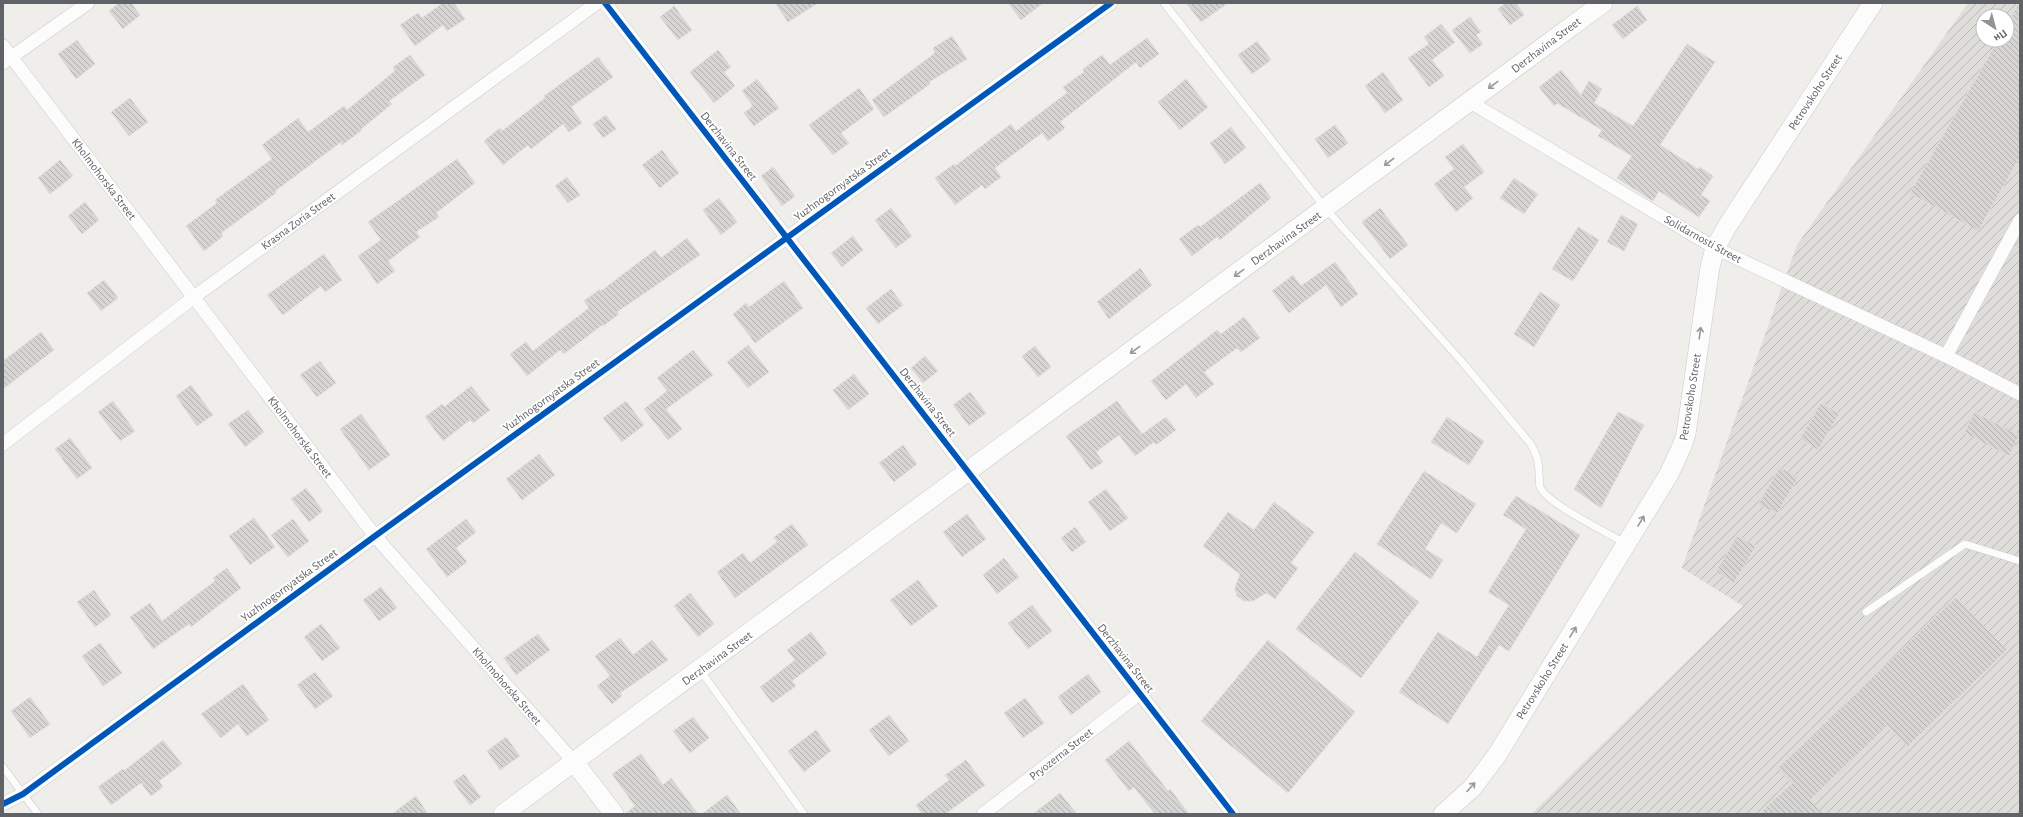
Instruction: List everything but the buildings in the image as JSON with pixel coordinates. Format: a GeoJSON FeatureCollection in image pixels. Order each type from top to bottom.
{"type":"FeatureCollection","features":[{"type":"Feature","properties":{"kind":"main road","name":"Derzhavina Street"},"geometry":{"type":"LineString","coordinates":[[503,814],[1326,209],[1603,3]]}},
{"type":"Feature","properties":{"kind":"main road","name":"Petrovskoho Street"},"geometry":{"type":"LineString","coordinates":[[1443,814],[1472,787],[1497,755],[1669,474],[1686,434],[1710,267],[1715,248],[1728,225],[1873,3]]}},
{"type":"Feature","properties":{"kind":"main road","name":"Kholmohorska Street"},"geometry":{"type":"LineString","coordinates":[[574,762],[614,814]]}},
{"type":"Feature","properties":{"kind":"street"},"geometry":{"type":"LineString","coordinates":[[7,60],[88,3]]}},
{"type":"Feature","properties":{"kind":"street","name":"Krasna Zoria Street"},"geometry":{"type":"LineString","coordinates":[[3,444],[194,297],[597,3]]}},
{"type":"Feature","properties":{"kind":"street","name":"Derzhavina Street"},"geometry":{"type":"LineString","coordinates":[[605,3],[1233,814]]}},
{"type":"Feature","properties":{"kind":"street","name":"Yuzhnogornyatska Street"},"geometry":{"type":"LineString","coordinates":[[3,804],[23,794],[375,536],[1111,3]]}},
{"type":"Feature","properties":{"kind":"street","name":"Kholmohorska Street"},"geometry":{"type":"LineString","coordinates":[[3,46],[7,60],[194,297],[375,536],[574,762]]}},
{"type":"Feature","properties":{"kind":"street","name":"Solidarnosti Street"},"geometry":{"type":"LineString","coordinates":[[1470,102],[1715,248],[1946,356],[2020,394]]}},
{"type":"Feature","properties":{"kind":"street"},"geometry":{"type":"LineString","coordinates":[[1946,356],[2020,220]]}},
{"type":"Feature","properties":{"kind":"street","name":"Pryozerna Street"},"geometry":{"type":"LineString","coordinates":[[983,814],[1139,694]]}},
{"type":"Feature","properties":{"kind":"lane"},"geometry":{"type":"LineString","coordinates":[[1164,3],[1326,209],[1463,363],[1530,443],[1538,457],[1540,487],[1545,494],[1557,504],[1627,544]]}},
{"type":"Feature","properties":{"kind":"lane"},"geometry":{"type":"LineString","coordinates":[[1866,612],[1965,544],[2020,561]]}},
{"type":"Feature","properties":{"kind":"lane"},"geometry":{"type":"LineString","coordinates":[[700,670],[804,814]]}},
{"type":"Feature","properties":{"kind":"lane"},"geometry":{"type":"LineString","coordinates":[[3,767],[38,814]]}},
{"type":"Feature","properties":{"kind":"shaded area"},"geometry":{"type":"Polygon","coordinates":[[[1968,3],[2020,3],[2020,814],[1531,814],[1743,606],[1682,568],[1797,245],[1968,3]]]}},
{"type":"Feature","properties":{"kind":"cycle path"},"geometry":{"type":"LineString","coordinates":[[605,3],[1233,814]]}},
{"type":"Feature","properties":{"kind":"cycle path"},"geometry":{"type":"LineString","coordinates":[[3,804],[23,794],[375,536],[1111,3]]}}]}
